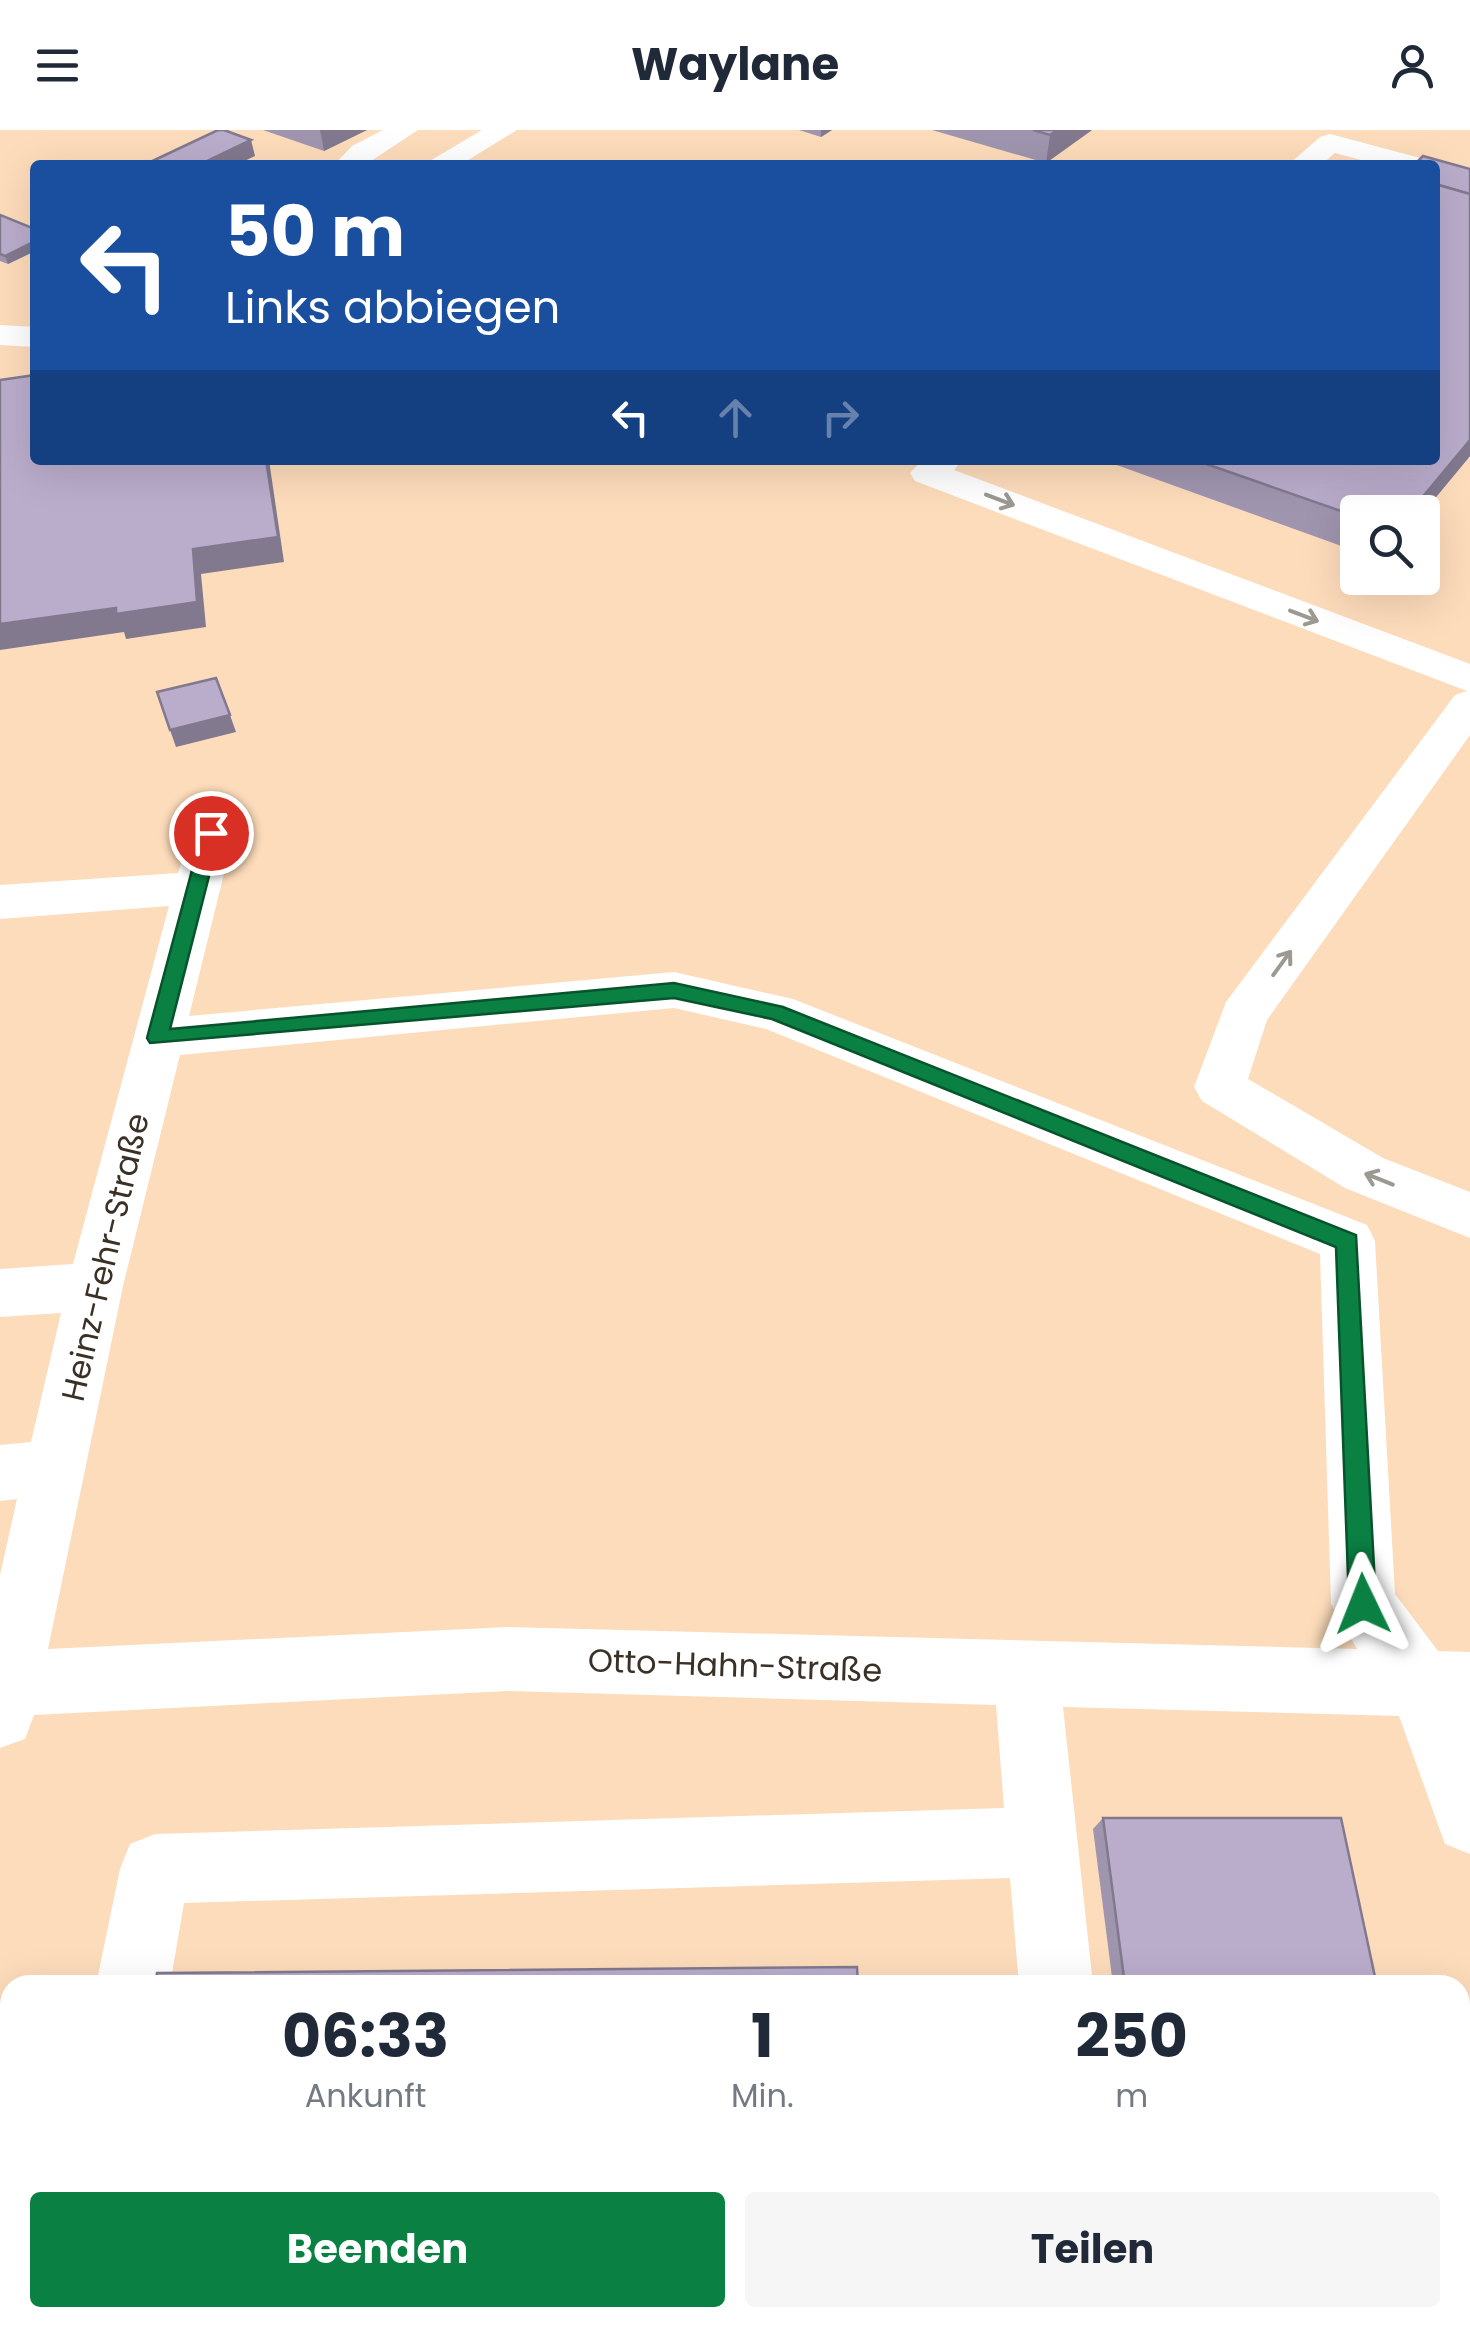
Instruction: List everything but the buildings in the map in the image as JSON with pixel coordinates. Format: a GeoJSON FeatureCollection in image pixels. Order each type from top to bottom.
{"type":"FeatureCollection","features":[{"type":"Feature","properties":{"kind":"street"},"geometry":{"type":"LineString","coordinates":[[354,160],[404,130]]}},
{"type":"Feature","properties":{"kind":"street"},"geometry":{"type":"LineString","coordinates":[[447,160],[502,130]]}},
{"type":"Feature","properties":{"kind":"street"},"geometry":{"type":"LineString","coordinates":[[1309,160],[1330,143],[1395,160]]}},
{"type":"Feature","properties":{"kind":"street"},"geometry":{"type":"LineString","coordinates":[[0,335],[30,337]]}},
{"type":"Feature","properties":{"kind":"street"},"geometry":{"type":"LineString","coordinates":[[938,465],[928,473],[1470,679]]}},
{"type":"Feature","properties":{"kind":"street"},"geometry":{"type":"LineString","coordinates":[[1470,704],[1244,1015],[1220,1087],[1364,1173],[1470,1215]]}},
{"type":"Feature","properties":{"kind":"street","name":"Heinz-Fehr-Straße"},"geometry":{"type":"LineString","coordinates":[[3,1696],[28,1470],[95,1286],[211,833]]}},
{"type":"Feature","properties":{"kind":"street"},"geometry":{"type":"LineString","coordinates":[[0,902],[197,888]]}},
{"type":"Feature","properties":{"kind":"street"},"geometry":{"type":"LineString","coordinates":[[158,1038],[674,990],[776,1012],[1348,1242],[1363,1604],[1446,1684],[1470,1819]]}},
{"type":"Feature","properties":{"kind":"street"},"geometry":{"type":"LineString","coordinates":[[0,1292],[95,1286]]}},
{"type":"Feature","properties":{"kind":"street","name":"Otto-Hahn-Straße"},"geometry":{"type":"LineString","coordinates":[[3,1696],[508,1659],[1446,1684]]}},
{"type":"Feature","properties":{"kind":"street"},"geometry":{"type":"LineString","coordinates":[[1026,1673],[1055,1975]]}},
{"type":"Feature","properties":{"kind":"street"},"geometry":{"type":"LineString","coordinates":[[135,1975],[155,1869],[1042,1842]]}},
{"type":"Feature","properties":{"kind":"shaded area"},"geometry":{"type":"Polygon","coordinates":[[[0,130],[1470,130],[1470,1975],[0,1975],[0,130]]]}},
{"type":"Feature","properties":{"kind":"route"},"geometry":{"type":"LineString","coordinates":[[211,833],[158,1038],[674,990],[776,1012],[1348,1242],[1363,1604]]}}]}
